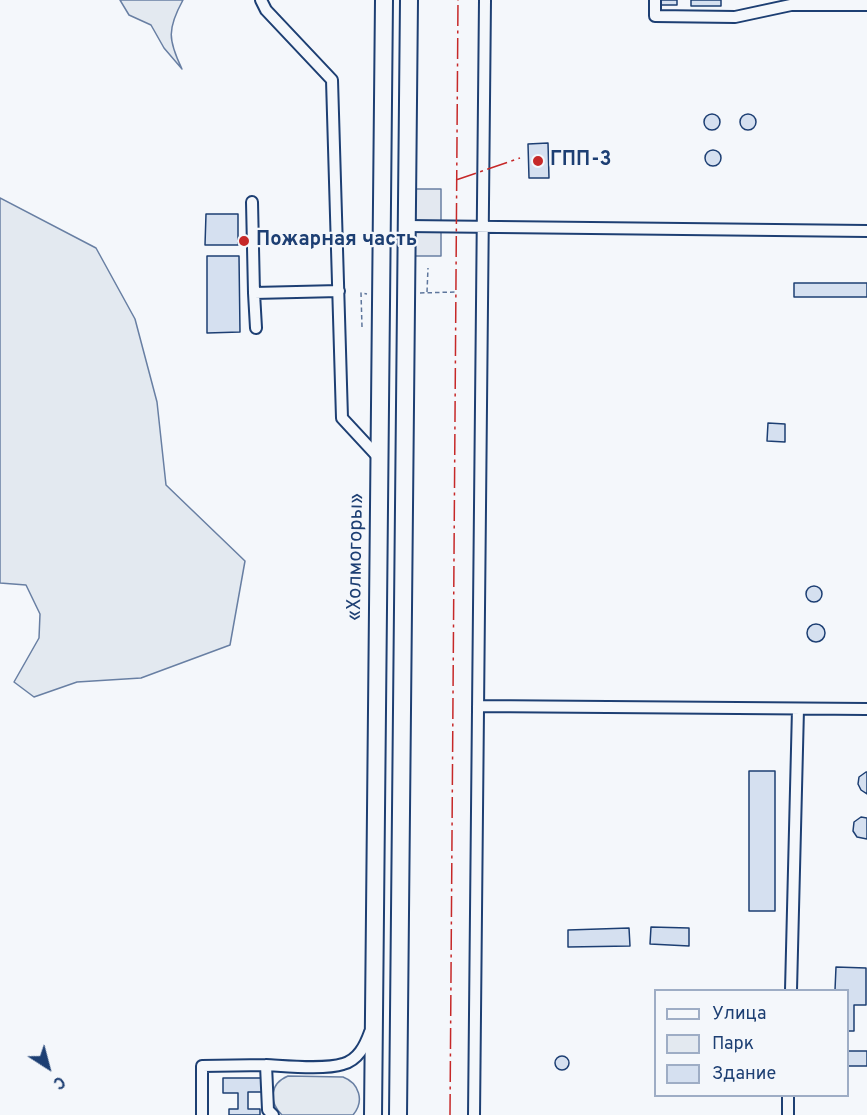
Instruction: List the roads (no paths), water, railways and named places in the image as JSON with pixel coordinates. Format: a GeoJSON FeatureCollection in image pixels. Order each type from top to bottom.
{"type":"FeatureCollection","features":[{"type":"Feature","properties":{"kind":"highway","name":"«Холмогоры»"},"geometry":{"type":"LineString","coordinates":[[373,1115],[384,0]]}},
{"type":"Feature","properties":{"kind":"highway"},"geometry":{"type":"LineString","coordinates":[[398,1115],[409,0]]}},
{"type":"Feature","properties":{"kind":"highway"},"geometry":{"type":"LineString","coordinates":[[380,459],[404,459]]}},
{"type":"Feature","properties":{"kind":"lane"},"geometry":{"type":"LineString","coordinates":[[261,0],[266,10],[332,80],[342,418],[380,459]]}},
{"type":"Feature","properties":{"kind":"lane"},"geometry":{"type":"LineString","coordinates":[[474,1115],[484,0]]}},
{"type":"Feature","properties":{"kind":"lane"},"geometry":{"type":"LineString","coordinates":[[655,0],[655,16],[735,17],[790,2],[867,5]]}},
{"type":"Feature","properties":{"kind":"lane"},"geometry":{"type":"LineString","coordinates":[[252,202],[256,328]]}},
{"type":"Feature","properties":{"kind":"lane"},"geometry":{"type":"LineString","coordinates":[[407,226],[867,231]]}},
{"type":"Feature","properties":{"kind":"lane"},"geometry":{"type":"LineString","coordinates":[[254,293],[339,291]]}},
{"type":"Feature","properties":{"kind":"lane"},"geometry":{"type":"LineString","coordinates":[[478,706],[867,709]]}},
{"type":"Feature","properties":{"kind":"lane"},"geometry":{"type":"LineString","coordinates":[[791,989],[798,709]]}},
{"type":"Feature","properties":{"kind":"lane"},"geometry":{"type":"LineString","coordinates":[[202,1115],[202,1066],[344,1064],[356,1057],[365,1047],[373,1024]]}},
{"type":"Feature","properties":{"kind":"lane"},"geometry":{"type":"LineString","coordinates":[[266,1065],[268,1110],[273,1115]]}},
{"type":"Feature","properties":{"kind":"lane"},"geometry":{"type":"LineString","coordinates":[[788,1097],[788,1115]]}},
{"type":"Feature","properties":{"kind":"place","name":"ГПП-3"},"geometry":{"type":"Point","coordinates":[538,161]}},
{"type":"Feature","properties":{"kind":"place","name":"Пожарная часть"},"geometry":{"type":"Point","coordinates":[244,241]}}]}
